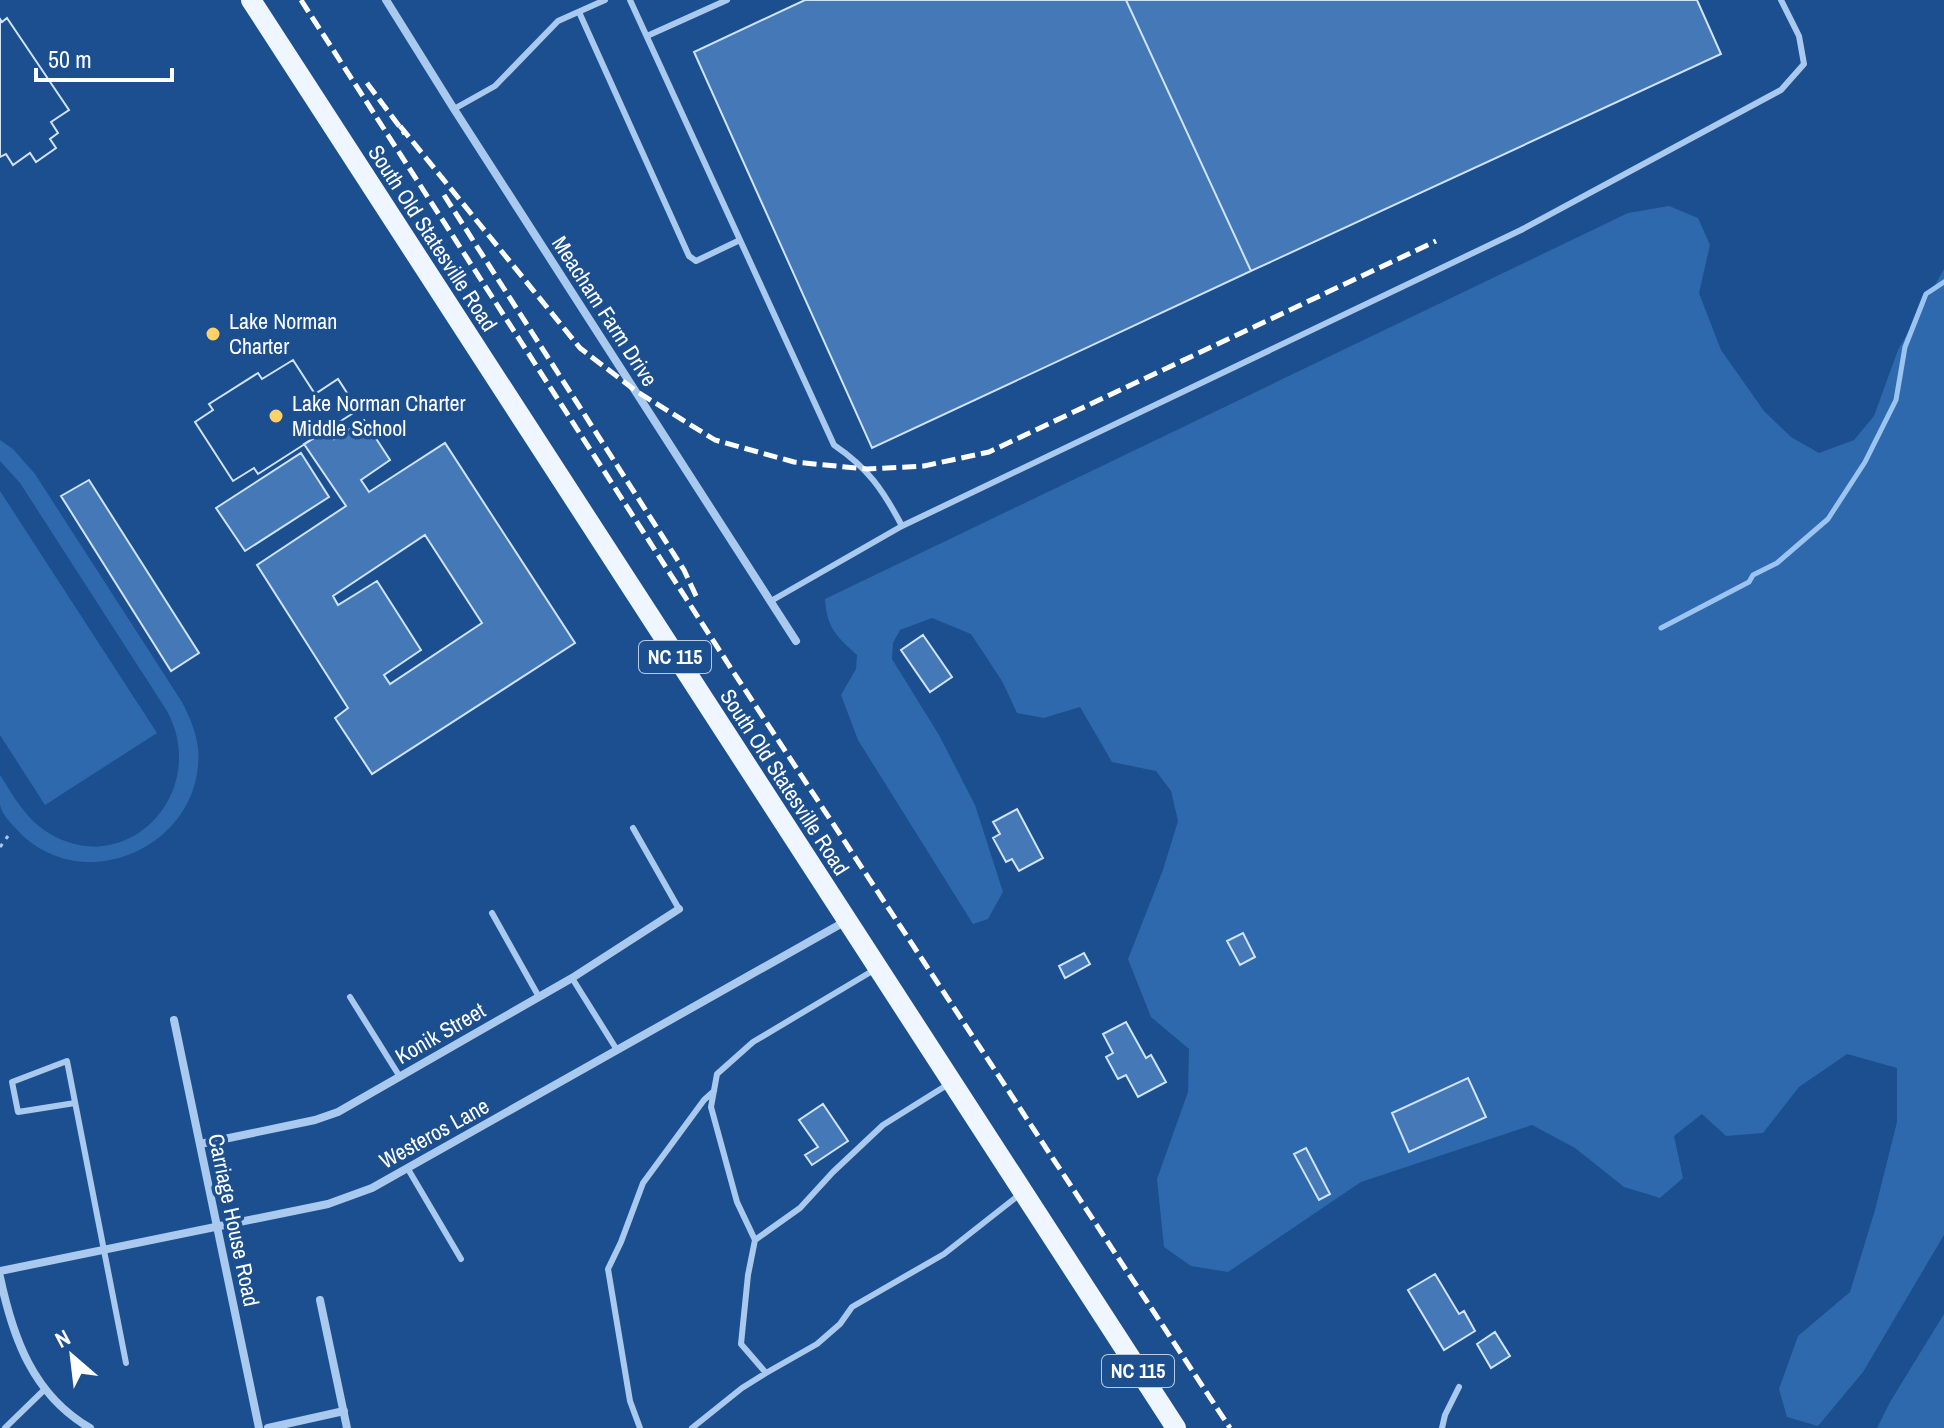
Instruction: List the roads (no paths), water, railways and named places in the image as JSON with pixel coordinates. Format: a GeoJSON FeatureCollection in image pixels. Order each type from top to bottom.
{"type":"FeatureCollection","features":[{"type":"Feature","properties":{"kind":"main road","name":"South Old Statesville Road"},"geometry":{"type":"LineString","coordinates":[[251,0],[1176,1428]]}},
{"type":"Feature","properties":{"kind":"street","name":"Meacham Farm Drive"},"geometry":{"type":"LineString","coordinates":[[386,0],[796,641]]}},
{"type":"Feature","properties":{"kind":"street","name":"Konik Street"},"geometry":{"type":"LineString","coordinates":[[200,1144],[327,1117],[572,978],[679,909]]}},
{"type":"Feature","properties":{"kind":"street","name":"Westeros Lane"},"geometry":{"type":"LineString","coordinates":[[0,1274],[328,1204],[372,1188],[846,921]]}},
{"type":"Feature","properties":{"kind":"street","name":"Carriage House Road"},"geometry":{"type":"LineString","coordinates":[[174,1020],[259,1428]]}},
{"type":"Feature","properties":{"kind":"street"},"geometry":{"type":"LineString","coordinates":[[0,1274],[15,1334],[30,1369],[61,1408],[90,1428]]}},
{"type":"Feature","properties":{"kind":"street"},"geometry":{"type":"LineString","coordinates":[[320,1300],[347,1428]]}},
{"type":"Feature","properties":{"kind":"street"},"geometry":{"type":"LineString","coordinates":[[268,1428],[344,1411]]}},
{"type":"Feature","properties":{"kind":"lane"},"geometry":{"type":"LineString","coordinates":[[454,109],[495,86],[558,21],[605,0]]}},
{"type":"Feature","properties":{"kind":"lane"},"geometry":{"type":"LineString","coordinates":[[630,0],[834,445],[867,469],[885,493],[902,526]]}},
{"type":"Feature","properties":{"kind":"lane"},"geometry":{"type":"LineString","coordinates":[[647,36],[727,0]]}},
{"type":"Feature","properties":{"kind":"lane"},"geometry":{"type":"LineString","coordinates":[[771,601],[902,526],[1521,230],[1781,90],[1804,64],[1799,36],[1781,0]]}},
{"type":"Feature","properties":{"kind":"lane"},"geometry":{"type":"LineString","coordinates":[[579,12],[689,256],[696,261],[740,240]]}},
{"type":"Feature","properties":{"kind":"lane"},"geometry":{"type":"LineString","coordinates":[[633,828],[679,909]]}},
{"type":"Feature","properties":{"kind":"lane"},"geometry":{"type":"LineString","coordinates":[[492,913],[539,997]]}},
{"type":"Feature","properties":{"kind":"lane"},"geometry":{"type":"LineString","coordinates":[[766,1373],[741,1344],[755,1240],[737,1202],[711,1107],[717,1074],[753,1042],[877,969]]}},
{"type":"Feature","properties":{"kind":"lane"},"geometry":{"type":"LineString","coordinates":[[572,978],[617,1050]]}},
{"type":"Feature","properties":{"kind":"lane"},"geometry":{"type":"LineString","coordinates":[[350,997],[400,1077]]}},
{"type":"Feature","properties":{"kind":"lane"},"geometry":{"type":"LineString","coordinates":[[75,1103],[18,1112],[12,1082],[67,1061],[126,1363]]}},
{"type":"Feature","properties":{"kind":"lane"},"geometry":{"type":"LineString","coordinates":[[755,1240],[800,1208],[883,1125],[951,1082]]}},
{"type":"Feature","properties":{"kind":"lane"},"geometry":{"type":"LineString","coordinates":[[640,1428],[630,1401],[627,1367],[610,1292],[608,1269],[643,1183],[704,1100],[714,1091]]}},
{"type":"Feature","properties":{"kind":"lane"},"geometry":{"type":"LineString","coordinates":[[408,1169],[461,1259]]}},
{"type":"Feature","properties":{"kind":"lane"},"geometry":{"type":"LineString","coordinates":[[692,1428],[742,1388],[817,1344],[840,1324],[852,1307],[944,1254],[1022,1192]]}},
{"type":"Feature","properties":{"kind":"lane"},"geometry":{"type":"LineString","coordinates":[[1442,1428],[1459,1387]]}},
{"type":"Feature","properties":{"kind":"lane"},"geometry":{"type":"LineString","coordinates":[[5,1428],[44,1390]]}},
{"type":"Feature","properties":{"kind":"waterway"},"geometry":{"type":"LineString","coordinates":[[1661,628],[1749,582],[1753,575],[1777,563],[1828,519],[1865,462],[1896,400],[1905,347],[1926,294],[1944,282]]}},
{"type":"Feature","properties":{"kind":"railway"},"geometry":{"type":"LineString","coordinates":[[301,0],[734,673],[1230,1428]]}},
{"type":"Feature","properties":{"kind":"railway"},"geometry":{"type":"LineString","coordinates":[[367,83],[405,134]]}},
{"type":"Feature","properties":{"kind":"railway"},"geometry":{"type":"LineString","coordinates":[[400,126],[580,348],[636,391],[715,440],[794,462],[867,469],[924,466],[989,452],[1436,241]]}},
{"type":"Feature","properties":{"kind":"railway"},"geometry":{"type":"LineString","coordinates":[[444,195],[684,570],[697,598]]}},
{"type":"Feature","properties":{"kind":"place","name":"Lake Norman Charter"},"geometry":{"type":"Point","coordinates":[213,334]}},
{"type":"Feature","properties":{"kind":"place","name":"Lake Norman Charter Middle School"},"geometry":{"type":"Point","coordinates":[276,416]}}]}
